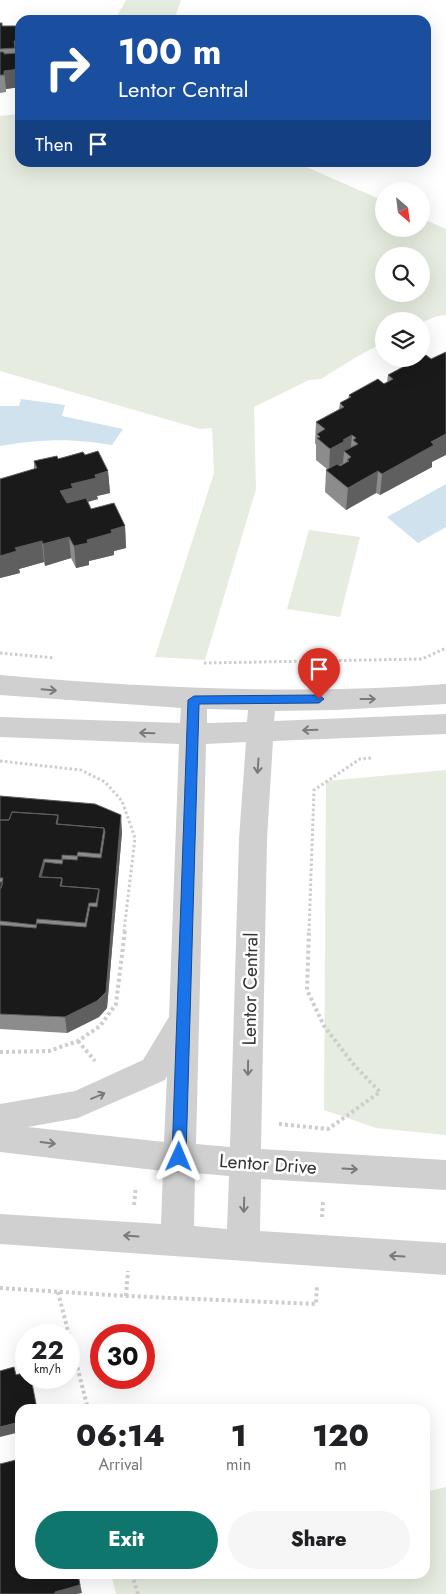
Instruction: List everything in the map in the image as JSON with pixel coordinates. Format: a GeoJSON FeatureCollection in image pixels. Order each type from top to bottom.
{"type":"FeatureCollection","features":[{"type":"Feature","properties":{"kind":"street"},"geometry":{"type":"LineString","coordinates":[[0,685],[194,700],[394,699],[446,694]]}},
{"type":"Feature","properties":{"kind":"street"},"geometry":{"type":"LineString","coordinates":[[177,1240],[194,700]]}},
{"type":"Feature","properties":{"kind":"street","name":"Lentor Central"},"geometry":{"type":"LineString","coordinates":[[243,1246],[253,839],[262,700]]}},
{"type":"Feature","properties":{"kind":"street"},"geometry":{"type":"LineString","coordinates":[[0,727],[194,734],[446,724]]}},
{"type":"Feature","properties":{"kind":"street"},"geometry":{"type":"LineString","coordinates":[[0,1118],[78,1104],[154,1070],[183,1020]]}},
{"type":"Feature","properties":{"kind":"street","name":"Lentor Drive"},"geometry":{"type":"LineString","coordinates":[[0,1138],[245,1163],[446,1175]]}},
{"type":"Feature","properties":{"kind":"street"},"geometry":{"type":"LineString","coordinates":[[0,1229],[446,1259]]}},
{"type":"Feature","properties":{"kind":"path"},"geometry":{"type":"LineString","coordinates":[[204,663],[422,659],[446,648]]}},
{"type":"Feature","properties":{"kind":"path"},"geometry":{"type":"LineString","coordinates":[[0,652],[55,658]]}},
{"type":"Feature","properties":{"kind":"path"},"geometry":{"type":"LineString","coordinates":[[328,1129],[380,1092],[354,1065],[324,1026],[307,990],[314,790],[360,759],[379,758]]}},
{"type":"Feature","properties":{"kind":"path"},"geometry":{"type":"LineString","coordinates":[[0,761],[81,770],[104,782],[122,801],[135,838],[116,1004],[100,1026],[78,1041],[49,1050],[0,1052]]}},
{"type":"Feature","properties":{"kind":"path"},"geometry":{"type":"LineString","coordinates":[[0,1288],[316,1304]]}},
{"type":"Feature","properties":{"kind":"path"},"geometry":{"type":"LineString","coordinates":[[58,1292],[87,1404]]}},
{"type":"Feature","properties":{"kind":"path"},"geometry":{"type":"LineString","coordinates":[[134,1579],[138,1594]]}},
{"type":"Feature","properties":{"kind":"shaded area"},"geometry":{"type":"Polygon","coordinates":[[[126,0],[181,0],[176,15],[118,15],[126,0]]]}},
{"type":"Feature","properties":{"kind":"shaded area"},"geometry":{"type":"Polygon","coordinates":[[[15,114],[15,167],[306,167],[375,197],[375,238],[430,238],[430,222],[446,229],[446,315],[430,319],[430,312],[375,312],[375,347],[321,379],[309,380],[254,407],[256,489],[205,660],[155,657],[214,473],[212,428],[200,429],[0,371],[0,116],[15,114]]]}},
{"type":"Feature","properties":{"kind":"shaded area"},"geometry":{"type":"Polygon","coordinates":[[[309,530],[360,537],[340,617],[287,609],[309,530]]]}},
{"type":"Feature","properties":{"kind":"shaded area"},"geometry":{"type":"Polygon","coordinates":[[[446,770],[446,1135],[376,1128],[324,1110],[326,781],[446,770]]]}},
{"type":"Feature","properties":{"kind":"shaded area"},"geometry":{"type":"Polygon","coordinates":[[[446,1487],[446,1594],[116,1594],[112,1579],[430,1579],[430,1491],[446,1487]]]}},
{"type":"Feature","properties":{"kind":"water"},"geometry":{"type":"Polygon","coordinates":[[[21,399],[65,405],[62,416],[123,429],[112,445],[56,440],[0,446],[0,406],[19,406],[21,399]]]}},
{"type":"Feature","properties":{"kind":"water"},"geometry":{"type":"Polygon","coordinates":[[[446,484],[446,527],[418,543],[387,517],[446,484]]]}},
{"type":"Feature","properties":{"kind":"building"},"geometry":{"type":"Polygon","coordinates":[[[0,23],[2,23],[2,26],[15,26],[15,48],[0,49],[0,23]]]}},
{"type":"Feature","properties":{"kind":"building"},"geometry":{"type":"Polygon","coordinates":[[[0,52],[4,52],[4,54],[15,53],[15,70],[4,71],[4,75],[0,75],[0,52]]]}},
{"type":"Feature","properties":{"kind":"building"},"geometry":{"type":"Polygon","coordinates":[[[446,352],[446,434],[431,442],[434,445],[382,474],[378,471],[348,488],[326,470],[337,464],[340,466],[349,461],[347,460],[351,457],[344,451],[358,444],[353,440],[356,438],[352,435],[330,449],[317,438],[320,437],[317,434],[325,429],[316,422],[344,407],[340,403],[351,397],[349,395],[378,379],[384,384],[393,379],[388,375],[403,367],[430,367],[431,359],[446,352]]]}},
{"type":"Feature","properties":{"kind":"building"},"geometry":{"type":"Polygon","coordinates":[[[98,451],[108,471],[95,475],[96,478],[71,484],[73,488],[60,491],[67,503],[86,498],[91,509],[114,503],[125,526],[111,530],[112,533],[87,540],[88,543],[74,546],[69,537],[43,544],[42,541],[15,548],[17,551],[0,556],[0,479],[37,468],[34,461],[57,456],[58,459],[83,452],[85,455],[98,451]]]}},
{"type":"Feature","properties":{"kind":"building"},"geometry":{"type":"Polygon","coordinates":[[[0,796],[95,804],[121,815],[106,992],[97,1001],[65,1017],[0,1014],[0,925],[36,928],[37,923],[86,927],[90,906],[97,907],[99,889],[61,886],[62,878],[41,877],[45,862],[62,864],[63,859],[77,860],[78,856],[101,858],[104,828],[57,824],[58,815],[12,812],[9,820],[0,820],[0,796]]]}},
{"type":"Feature","properties":{"kind":"building"},"geometry":{"type":"Polygon","coordinates":[[[12,812],[58,815],[56,824],[104,828],[100,854],[78,852],[77,856],[62,855],[62,860],[44,859],[39,877],[62,878],[60,886],[99,889],[96,903],[89,903],[85,923],[37,919],[36,925],[0,921],[0,888],[3,878],[0,878],[0,820],[9,820],[12,812]]]}},
{"type":"Feature","properties":{"kind":"building"},"geometry":{"type":"Polygon","coordinates":[[[14,1367],[15,1389],[33,1389],[36,1404],[15,1404],[15,1423],[0,1427],[0,1371],[14,1367]]]}},
{"type":"Feature","properties":{"kind":"building"},"geometry":{"type":"Polygon","coordinates":[[[15,1460],[15,1579],[79,1579],[80,1585],[55,1592],[55,1594],[0,1594],[0,1464],[15,1460]]]}},
{"type":"Feature","properties":{"kind":"route"},"geometry":{"type":"LineString","coordinates":[[179,1157],[194,700],[319,699]]}}]}
